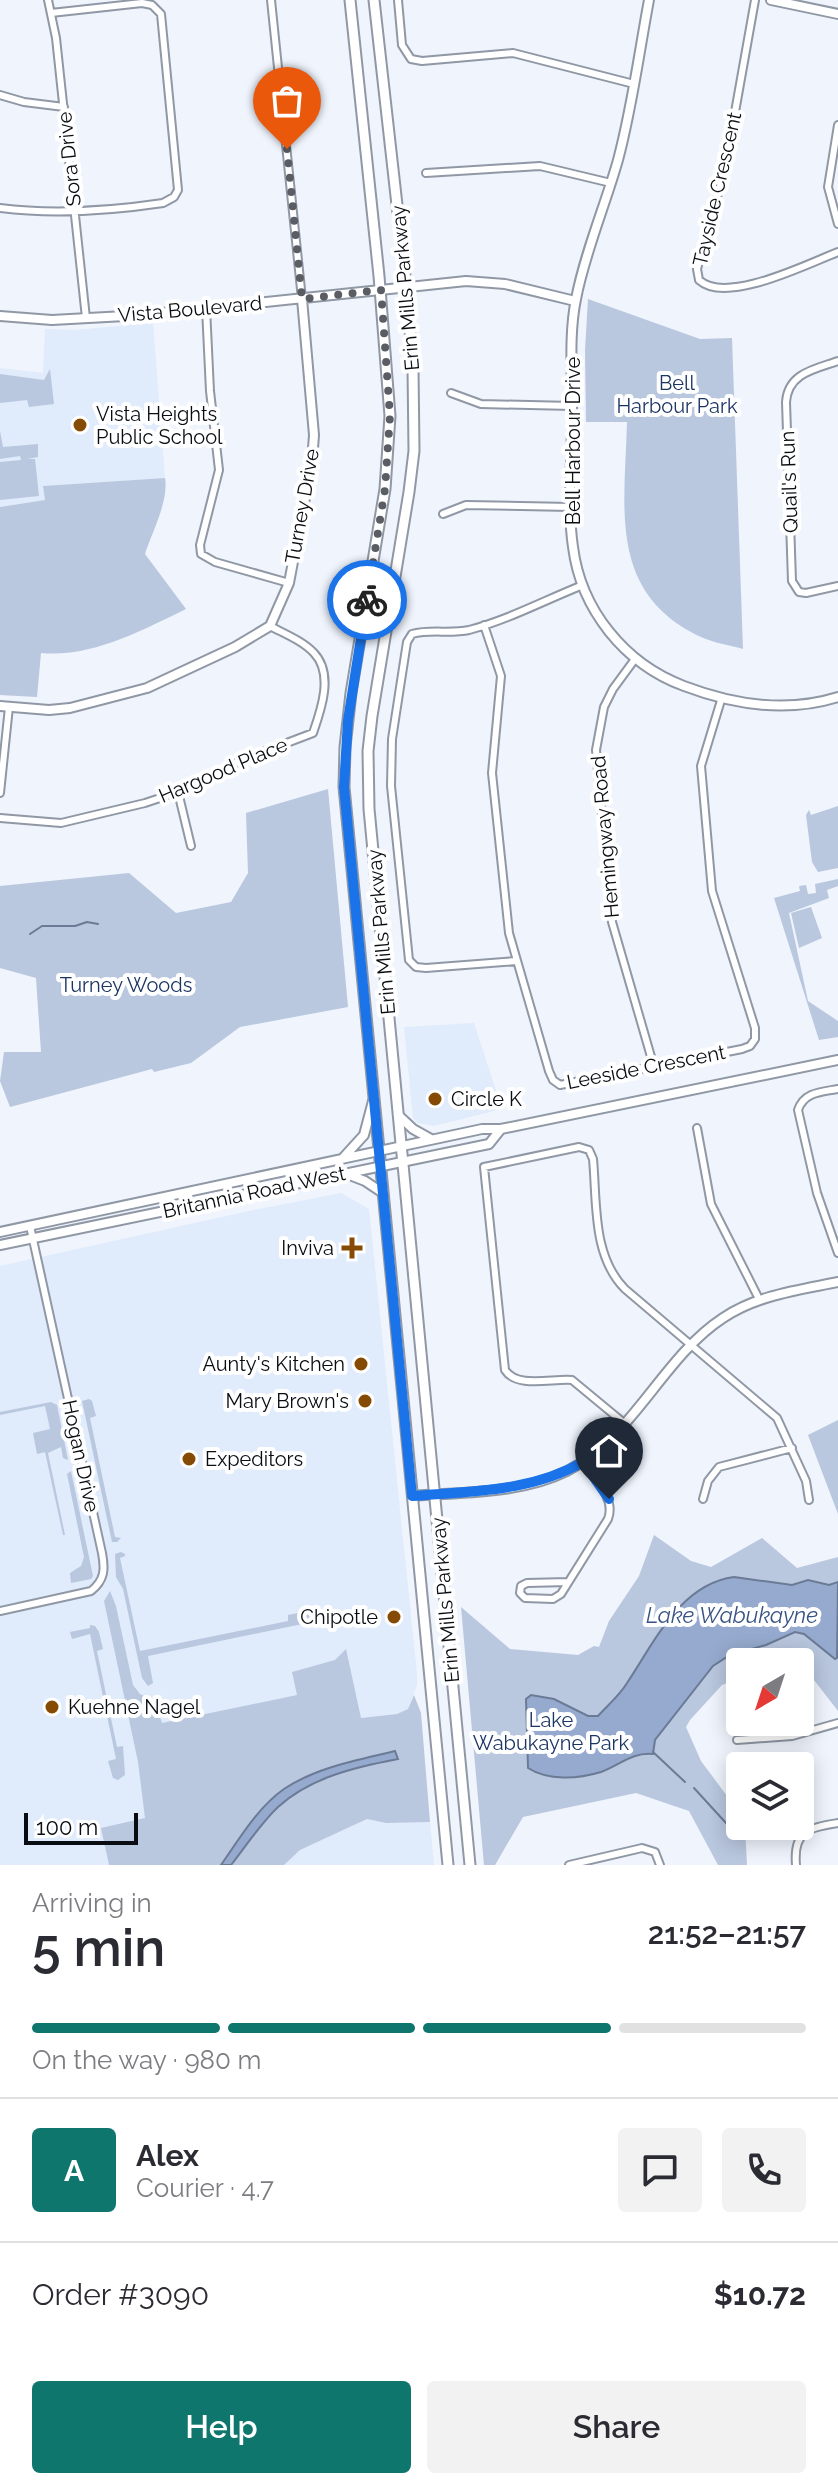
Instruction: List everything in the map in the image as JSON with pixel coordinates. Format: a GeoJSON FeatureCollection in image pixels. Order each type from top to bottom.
{"type":"FeatureCollection","features":[{"type":"Feature","properties":{"kind":"main road","name":"Erin Mills Parkway"},"geometry":{"type":"LineString","coordinates":[[350,0],[381,290],[389,431],[385,489],[351,693],[344,787],[448,1865]]}},
{"type":"Feature","properties":{"kind":"main road","name":"Erin Mills Parkway"},"geometry":{"type":"LineString","coordinates":[[374,0],[406,287],[413,368],[414,451],[368,751],[369,809],[470,1865]]}},
{"type":"Feature","properties":{"kind":"street","name":"Sora Drive"},"geometry":{"type":"LineString","coordinates":[[48,0],[64,107],[86,318]]}},
{"type":"Feature","properties":{"kind":"street","name":"Turney Drive"},"geometry":{"type":"LineString","coordinates":[[270,626],[289,583],[314,435],[271,0]]}},
{"type":"Feature","properties":{"kind":"street"},"geometry":{"type":"LineString","coordinates":[[398,0],[402,45],[411,59],[422,61],[513,53],[634,84]]}},
{"type":"Feature","properties":{"kind":"street","name":"Bell Harbour Drive"},"geometry":{"type":"LineString","coordinates":[[649,0],[623,140],[575,301],[572,543],[583,585],[606,629],[635,659],[675,683],[722,697],[779,707],[838,697]]}},
{"type":"Feature","properties":{"kind":"street","name":"Tayside Crescent"},"geometry":{"type":"LineString","coordinates":[[755,0],[725,168],[697,275],[709,287],[735,289],[838,252]]}},
{"type":"Feature","properties":{"kind":"street"},"geometry":{"type":"LineString","coordinates":[[771,0],[838,14]]}},
{"type":"Feature","properties":{"kind":"street"},"geometry":{"type":"LineString","coordinates":[[0,208],[74,212],[163,203],[174,197],[178,190],[163,21],[157,9],[142,3],[51,13]]}},
{"type":"Feature","properties":{"kind":"street"},"geometry":{"type":"LineString","coordinates":[[0,95],[24,102],[64,107]]}},
{"type":"Feature","properties":{"kind":"street"},"geometry":{"type":"LineString","coordinates":[[838,125],[828,187],[838,224]]}},
{"type":"Feature","properties":{"kind":"street"},"geometry":{"type":"LineString","coordinates":[[426,173],[540,166],[611,183]]}},
{"type":"Feature","properties":{"kind":"street","name":"Vista Boulevard"},"geometry":{"type":"LineString","coordinates":[[0,316],[52,320],[86,318],[485,281],[575,301]]}},
{"type":"Feature","properties":{"kind":"street"},"geometry":{"type":"LineString","coordinates":[[206,308],[210,391],[219,470],[200,545],[201,554],[215,562],[289,583]]}},
{"type":"Feature","properties":{"kind":"street","name":"Quail's Run"},"geometry":{"type":"LineString","coordinates":[[838,361],[796,378],[789,385],[786,402],[792,581],[799,592],[806,593],[838,586]]}},
{"type":"Feature","properties":{"kind":"street"},"geometry":{"type":"LineString","coordinates":[[451,393],[481,404],[573,406]]}},
{"type":"Feature","properties":{"kind":"street"},"geometry":{"type":"LineString","coordinates":[[443,514],[466,505],[571,507]]}},
{"type":"Feature","properties":{"kind":"street"},"geometry":{"type":"LineString","coordinates":[[516,961],[426,968],[416,967],[409,960],[394,818],[392,739],[407,642],[412,634],[420,632],[461,631],[484,625],[583,585]]}},
{"type":"Feature","properties":{"kind":"street","name":"Leeside Crescent"},"geometry":{"type":"LineString","coordinates":[[484,625],[501,676],[492,773],[506,913],[516,961],[553,1080],[560,1085],[569,1086],[742,1049],[750,1046],[755,1039],[755,1028],[714,904],[703,801],[701,766],[722,697]]}},
{"type":"Feature","properties":{"kind":"street"},"geometry":{"type":"LineString","coordinates":[[0,793],[4,706],[49,710],[70,708],[147,688],[235,647],[270,626]]}},
{"type":"Feature","properties":{"kind":"street","name":"Hargood Place"},"geometry":{"type":"LineString","coordinates":[[0,818],[61,823],[145,803],[178,792],[242,760],[313,733],[326,690],[317,655],[270,626]]}},
{"type":"Feature","properties":{"kind":"street","name":"Hemingway Road"},"geometry":{"type":"LineString","coordinates":[[635,659],[604,707],[596,750],[612,922],[654,1067]]}},
{"type":"Feature","properties":{"kind":"street"},"geometry":{"type":"LineString","coordinates":[[178,792],[191,846]]}},
{"type":"Feature","properties":{"kind":"street","name":"Britannia Road West"},"geometry":{"type":"LineString","coordinates":[[0,1232],[432,1139],[482,1129],[501,1129],[838,1060]]}},
{"type":"Feature","properties":{"kind":"street"},"geometry":{"type":"LineString","coordinates":[[838,1089],[807,1096],[798,1110],[817,1193],[838,1253]]}},
{"type":"Feature","properties":{"kind":"street"},"geometry":{"type":"LineString","coordinates":[[342,1159],[364,1135],[373,1100]]}},
{"type":"Feature","properties":{"kind":"street"},"geometry":{"type":"LineString","coordinates":[[398,1115],[413,1129],[432,1139]]}},
{"type":"Feature","properties":{"kind":"street"},"geometry":{"type":"LineString","coordinates":[[697,1128],[711,1204],[759,1299]]}},
{"type":"Feature","properties":{"kind":"street","name":"Britannia Road West"},"geometry":{"type":"LineString","coordinates":[[0,1245],[489,1144],[501,1129]]}},
{"type":"Feature","properties":{"kind":"street"},"geometry":{"type":"LineString","coordinates":[[624,1423],[572,1380],[521,1381],[509,1377],[505,1370],[484,1167],[579,1147],[589,1150],[593,1159],[601,1242],[608,1268],[625,1289],[777,1418],[806,1481],[809,1500]]}},
{"type":"Feature","properties":{"kind":"street"},"geometry":{"type":"LineString","coordinates":[[346,1173],[383,1193]]}},
{"type":"Feature","properties":{"kind":"street","name":"Hogan Drive"},"geometry":{"type":"LineString","coordinates":[[0,1611],[91,1591],[104,1574],[99,1538],[30,1226]]}},
{"type":"Feature","properties":{"kind":"street"},"geometry":{"type":"LineString","coordinates":[[412,1496],[539,1482],[583,1462],[604,1445],[691,1346],[720,1319],[759,1299],[838,1282]]}},
{"type":"Feature","properties":{"kind":"street"},"geometry":{"type":"LineString","coordinates":[[703,1499],[708,1481],[719,1467],[792,1448]]}},
{"type":"Feature","properties":{"kind":"street"},"geometry":{"type":"LineString","coordinates":[[568,1582],[527,1583],[521,1586],[520,1593],[525,1598],[553,1599],[561,1594],[608,1519],[611,1509],[609,1499],[583,1462]]}},
{"type":"Feature","properties":{"kind":"street"},"geometry":{"type":"LineString","coordinates":[[737,1740],[792,1736],[838,1723]]}},
{"type":"Feature","properties":{"kind":"street"},"geometry":{"type":"LineString","coordinates":[[796,1865],[795,1848],[803,1834],[810,1829],[838,1823]]}},
{"type":"Feature","properties":{"kind":"street"},"geometry":{"type":"LineString","coordinates":[[569,1865],[642,1848],[655,1852],[660,1865]]}},
{"type":"Feature","properties":{"kind":"shaded area","name":"Vista Heights Public School"},"geometry":{"type":"Polygon","coordinates":[[[153,323],[165,478],[44,486],[45,500],[0,507],[0,368],[43,373],[45,329],[74,330],[153,323]]]}},
{"type":"Feature","properties":{"kind":"shaded area"},"geometry":{"type":"Polygon","coordinates":[[[474,1023],[502,1109],[434,1126],[418,1123],[413,1118],[404,1027],[474,1023]]]}},
{"type":"Feature","properties":{"kind":"shaded area"},"geometry":{"type":"Polygon","coordinates":[[[341,1193],[369,1209],[417,1674],[417,1685],[408,1709],[397,1714],[361,1718],[183,1865],[0,1865],[0,1266],[341,1193]]]}},
{"type":"Feature","properties":{"kind":"shaded area"},"geometry":{"type":"Polygon","coordinates":[[[367,1819],[386,1823],[430,1822],[434,1865],[284,1865],[300,1850],[367,1819]]]}},
{"type":"Feature","properties":{"kind":"green space","name":"Bell Harbour Park"},"geometry":{"type":"Polygon","coordinates":[[[588,299],[700,339],[732,338],[743,649],[701,637],[671,619],[650,597],[636,572],[628,545],[625,516],[627,422],[586,422],[588,299]]]}},
{"type":"Feature","properties":{"kind":"green space"},"geometry":{"type":"Polygon","coordinates":[[[50,369],[54,404],[29,407],[27,400],[0,403],[0,374],[44,380],[50,369]]]}},
{"type":"Feature","properties":{"kind":"green space"},"geometry":{"type":"Polygon","coordinates":[[[0,431],[3,447],[38,444],[38,457],[27,459],[35,459],[39,496],[0,500],[0,462],[21,460],[20,456],[0,459],[0,431]]]}},
{"type":"Feature","properties":{"kind":"green space"},"geometry":{"type":"Polygon","coordinates":[[[165,478],[162,506],[145,554],[186,609],[98,647],[41,653],[37,697],[0,695],[0,507],[45,500],[43,486],[165,478]]]}},
{"type":"Feature","properties":{"kind":"green space","name":"Turney Woods"},"geometry":{"type":"Polygon","coordinates":[[[328,789],[348,1007],[240,1027],[191,1063],[154,1072],[152,1069],[10,1107],[0,1081],[4,1052],[41,1052],[36,978],[0,968],[0,886],[129,873],[176,913],[231,902],[248,873],[246,813],[328,789]]]}},
{"type":"Feature","properties":{"kind":"green space"},"geometry":{"type":"Polygon","coordinates":[[[838,806],[838,868],[818,872],[812,862],[806,815],[809,810],[811,815],[838,806]]]}},
{"type":"Feature","properties":{"kind":"green space"},"geometry":{"type":"Polygon","coordinates":[[[838,879],[838,886],[827,890],[829,898],[789,913],[808,1001],[838,1021],[838,1037],[819,1040],[774,898],[800,891],[799,886],[806,885],[808,894],[816,893],[815,884],[838,879]]]}},
{"type":"Feature","properties":{"kind":"green space"},"geometry":{"type":"Polygon","coordinates":[[[811,907],[822,938],[799,948],[791,913],[811,907]]]}},
{"type":"Feature","properties":{"kind":"green space"},"geometry":{"type":"Polygon","coordinates":[[[89,1399],[96,1416],[90,1418],[115,1537],[121,1538],[117,1542],[112,1542],[82,1401],[89,1399]]]}},
{"type":"Feature","properties":{"kind":"green space"},"geometry":{"type":"Polygon","coordinates":[[[51,1402],[57,1405],[68,1460],[63,1458],[61,1447],[48,1453],[65,1535],[45,1452],[37,1454],[33,1433],[50,1429],[45,1406],[0,1415],[0,1412],[51,1402]]]}},
{"type":"Feature","properties":{"kind":"green space"},"geometry":{"type":"Polygon","coordinates":[[[838,1420],[838,1514],[808,1435],[838,1420]]]}},
{"type":"Feature","properties":{"kind":"green space"},"geometry":{"type":"Polygon","coordinates":[[[71,1471],[93,1576],[71,1583],[70,1573],[81,1566],[84,1557],[67,1474],[71,1471]]]}},
{"type":"Feature","properties":{"kind":"green space","name":"Lake Wabukayne Park"},"geometry":{"type":"Polygon","coordinates":[[[654,1535],[691,1561],[711,1567],[762,1538],[797,1568],[838,1557],[838,1711],[814,1680],[814,1648],[726,1648],[726,1683],[686,1727],[701,1761],[726,1795],[726,1840],[746,1840],[747,1865],[718,1865],[689,1811],[636,1793],[523,1817],[495,1865],[484,1865],[461,1607],[510,1649],[578,1655],[594,1646],[599,1647],[609,1621],[639,1576],[654,1535]]]}},
{"type":"Feature","properties":{"kind":"green space"},"geometry":{"type":"Polygon","coordinates":[[[115,1554],[125,1554],[120,1558],[140,1651],[288,1621],[288,1615],[313,1610],[319,1617],[312,1622],[148,1656],[153,1683],[148,1686],[142,1678],[123,1589],[116,1577],[115,1554]]]}},
{"type":"Feature","properties":{"kind":"green space"},"geometry":{"type":"Polygon","coordinates":[[[110,1591],[133,1685],[140,1694],[155,1701],[162,1723],[297,1695],[292,1672],[335,1660],[346,1649],[361,1718],[397,1714],[408,1709],[414,1695],[421,1713],[430,1822],[386,1823],[367,1819],[300,1850],[284,1865],[231,1865],[278,1807],[305,1788],[335,1775],[398,1759],[340,1764],[284,1789],[260,1812],[221,1865],[109,1865],[101,1828],[145,1818],[138,1762],[104,1601],[110,1591]]]}},
{"type":"Feature","properties":{"kind":"green space"},"geometry":{"type":"Polygon","coordinates":[[[90,1625],[99,1632],[103,1649],[97,1651],[117,1747],[123,1746],[125,1775],[118,1780],[113,1778],[108,1761],[116,1759],[90,1634],[72,1639],[70,1632],[90,1628],[90,1625]]]}},
{"type":"Feature","properties":{"kind":"water","name":"Lake Wabukayne"},"geometry":{"type":"Polygon","coordinates":[[[734,1577],[792,1585],[808,1580],[829,1585],[838,1582],[837,1658],[804,1634],[795,1632],[755,1648],[726,1648],[726,1658],[713,1666],[655,1740],[653,1754],[639,1755],[601,1772],[583,1776],[554,1777],[528,1768],[526,1699],[531,1695],[554,1699],[588,1716],[598,1716],[624,1687],[670,1618],[698,1591],[734,1577]]]}},
{"type":"Feature","properties":{"kind":"water"},"geometry":{"type":"Polygon","coordinates":[[[395,1751],[398,1759],[335,1775],[291,1797],[266,1820],[231,1865],[221,1865],[257,1814],[284,1789],[324,1770],[395,1751]]]}},
{"type":"Feature","properties":{"kind":"waterway"},"geometry":{"type":"LineString","coordinates":[[30,934],[42,926],[98,924]]}},
{"type":"Feature","properties":{"kind":"waterway"},"geometry":{"type":"LineString","coordinates":[[489,1751],[527,1748]]}},
{"type":"Feature","properties":{"kind":"waterway"},"geometry":{"type":"LineString","coordinates":[[653,1752],[685,1782]]}},
{"type":"Feature","properties":{"kind":"waterway"},"geometry":{"type":"LineString","coordinates":[[694,1788],[726,1823]]}},
{"type":"Feature","properties":{"kind":"way so far"},"geometry":{"type":"LineString","coordinates":[[287,149],[302,299],[381,290],[390,416],[385,489],[367,600]]}},
{"type":"Feature","properties":{"kind":"place","name":"Vista Heights Public School"},"geometry":{"type":"Point","coordinates":[80,425]}},
{"type":"Feature","properties":{"kind":"place","name":"Circle K"},"geometry":{"type":"Point","coordinates":[435,1099]}},
{"type":"Feature","properties":{"kind":"place","name":"Inviva"},"geometry":{"type":"Point","coordinates":[352,1248]}},
{"type":"Feature","properties":{"kind":"place","name":"Aunty's Kitchen"},"geometry":{"type":"Point","coordinates":[361,1364]}},
{"type":"Feature","properties":{"kind":"place","name":"Mary Brown's"},"geometry":{"type":"Point","coordinates":[365,1401]}},
{"type":"Feature","properties":{"kind":"place","name":"Expeditors"},"geometry":{"type":"Point","coordinates":[189,1459]}},
{"type":"Feature","properties":{"kind":"place","name":"Chipotle"},"geometry":{"type":"Point","coordinates":[394,1617]}},
{"type":"Feature","properties":{"kind":"place","name":"Kuehne Nagel"},"geometry":{"type":"Point","coordinates":[52,1707]}},
{"type":"Feature","properties":{"kind":"route"},"geometry":{"type":"LineString","coordinates":[[367,600],[351,693],[344,787],[412,1496],[539,1482],[583,1462],[609,1499]]}}]}
